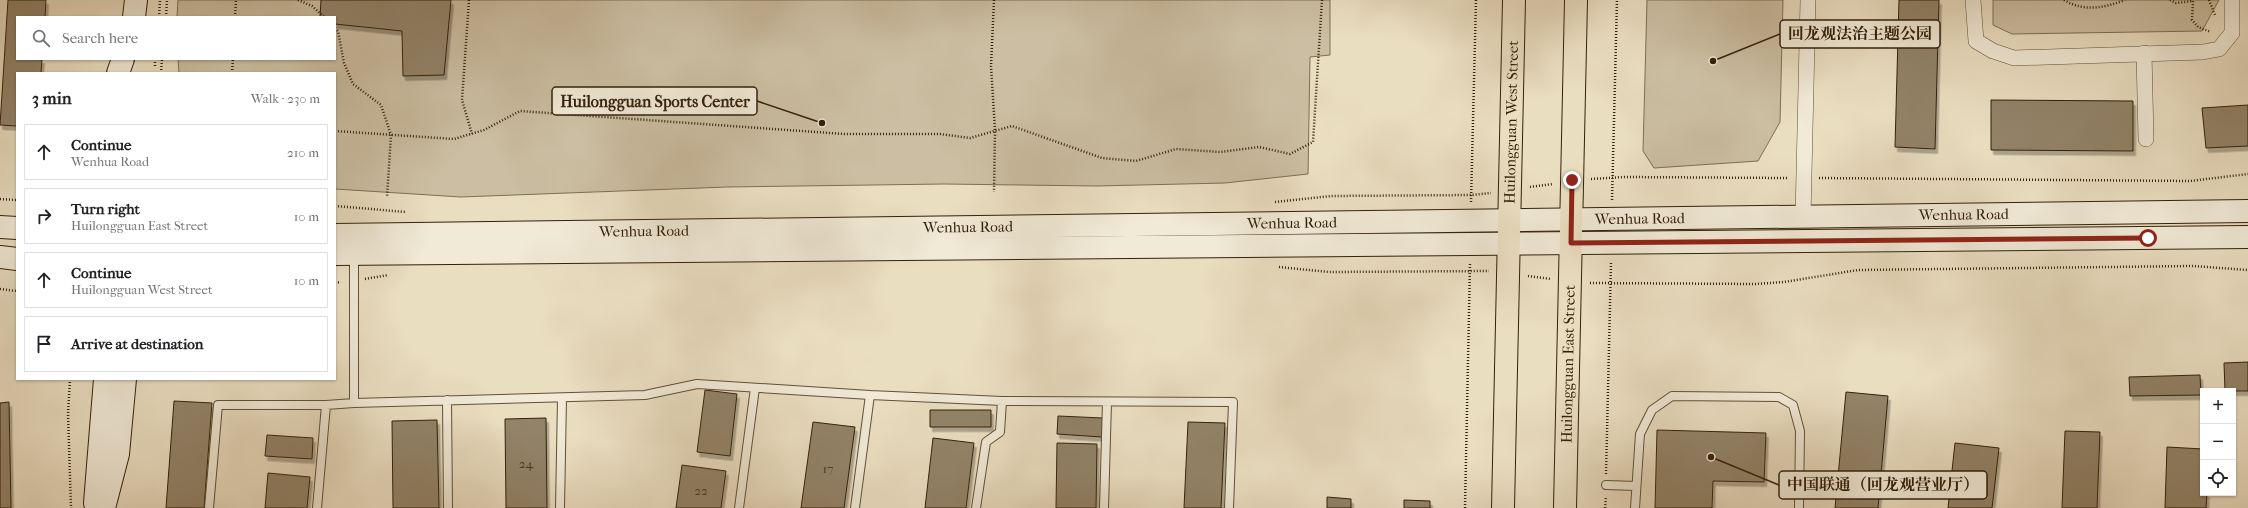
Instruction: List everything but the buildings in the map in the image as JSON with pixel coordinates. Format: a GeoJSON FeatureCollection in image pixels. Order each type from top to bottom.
{"type":"FeatureCollection","features":[{"type":"Feature","properties":{"kind":"main road","name":"Huilongguan West Street"},"geometry":{"type":"LineString","coordinates":[[1509,244],[1514,0]]}},
{"type":"Feature","properties":{"kind":"main road"},"geometry":{"type":"LineString","coordinates":[[1571,220],[1576,0]]}},
{"type":"Feature","properties":{"kind":"main road","name":"Huilongguan East Street"},"geometry":{"type":"LineString","coordinates":[[1565,508],[1571,220]]}},
{"type":"Feature","properties":{"kind":"main road"},"geometry":{"type":"LineString","coordinates":[[1504,508],[1509,244]]}},
{"type":"Feature","properties":{"kind":"street"},"geometry":{"type":"LineString","coordinates":[[134,16],[137,0]]}},
{"type":"Feature","properties":{"kind":"street"},"geometry":{"type":"LineString","coordinates":[[1803,217],[1808,0]]}},
{"type":"Feature","properties":{"kind":"street"},"geometry":{"type":"LineString","coordinates":[[1973,0],[1976,41],[1993,51],[2014,58],[2203,52],[2219,49],[2232,33],[2232,0]]}},
{"type":"Feature","properties":{"kind":"street"},"geometry":{"type":"LineString","coordinates":[[2144,53],[2146,139]]}},
{"type":"Feature","properties":{"kind":"street"},"geometry":{"type":"LineString","coordinates":[[118,72],[123,60]]}},
{"type":"Feature","properties":{"kind":"street"},"geometry":{"type":"LineString","coordinates":[[131,72],[132,60]]}},
{"type":"Feature","properties":{"kind":"street","name":"Wenhua Road"},"geometry":{"type":"LineString","coordinates":[[336,235],[2248,211]]}},
{"type":"Feature","properties":{"kind":"street"},"geometry":{"type":"LineString","coordinates":[[0,216],[16,218]]}},
{"type":"Feature","properties":{"kind":"street"},"geometry":{"type":"LineString","coordinates":[[0,227],[16,228]]}},
{"type":"Feature","properties":{"kind":"street"},"geometry":{"type":"LineString","coordinates":[[336,227],[398,234]]}},
{"type":"Feature","properties":{"kind":"street","name":"Wenhua Road"},"geometry":{"type":"LineString","coordinates":[[344,254],[2248,237]]}},
{"type":"Feature","properties":{"kind":"street"},"geometry":{"type":"LineString","coordinates":[[0,247],[16,248]]}},
{"type":"Feature","properties":{"kind":"street"},"geometry":{"type":"LineString","coordinates":[[0,257],[16,259]]}},
{"type":"Feature","properties":{"kind":"street"},"geometry":{"type":"LineString","coordinates":[[95,508],[105,380]]}},
{"type":"Feature","properties":{"kind":"street"},"geometry":{"type":"LineString","coordinates":[[104,508],[118,454],[124,380]]}},
{"type":"Feature","properties":{"kind":"lane"},"geometry":{"type":"LineString","coordinates":[[344,254],[354,403]]}},
{"type":"Feature","properties":{"kind":"lane"},"geometry":{"type":"LineString","coordinates":[[209,508],[218,405],[326,405],[644,395],[697,384],[870,396],[1002,401],[1233,402],[1229,508]]}},
{"type":"Feature","properties":{"kind":"lane"},"geometry":{"type":"LineString","coordinates":[[739,508],[755,388]]}},
{"type":"Feature","properties":{"kind":"lane"},"geometry":{"type":"LineString","coordinates":[[855,508],[870,396]]}},
{"type":"Feature","properties":{"kind":"lane"},"geometry":{"type":"LineString","coordinates":[[1635,508],[1640,434],[1652,410],[1672,396],[1779,397],[1793,405],[1800,431],[1799,508]]}},
{"type":"Feature","properties":{"kind":"lane"},"geometry":{"type":"LineString","coordinates":[[560,508],[562,398]]}},
{"type":"Feature","properties":{"kind":"lane"},"geometry":{"type":"LineString","coordinates":[[447,400],[448,508]]}},
{"type":"Feature","properties":{"kind":"lane"},"geometry":{"type":"LineString","coordinates":[[976,508],[986,442],[1000,432],[1002,401]]}},
{"type":"Feature","properties":{"kind":"lane"},"geometry":{"type":"LineString","coordinates":[[1104,508],[1107,402]]}},
{"type":"Feature","properties":{"kind":"lane"},"geometry":{"type":"LineString","coordinates":[[317,508],[326,405]]}},
{"type":"Feature","properties":{"kind":"lane"},"geometry":{"type":"LineString","coordinates":[[1606,485],[1636,486]]}},
{"type":"Feature","properties":{"kind":"path"},"geometry":{"type":"LineString","coordinates":[[159,16],[160,0]]}},
{"type":"Feature","properties":{"kind":"path"},"geometry":{"type":"LineString","coordinates":[[166,16],[167,0]]}},
{"type":"Feature","properties":{"kind":"path"},"geometry":{"type":"LineString","coordinates":[[235,16],[236,0]]}},
{"type":"Feature","properties":{"kind":"path"},"geometry":{"type":"LineString","coordinates":[[298,0],[312,6],[323,16]]}},
{"type":"Feature","properties":{"kind":"path"},"geometry":{"type":"LineString","coordinates":[[469,0],[462,100],[472,134]]}},
{"type":"Feature","properties":{"kind":"path"},"geometry":{"type":"LineString","coordinates":[[994,0],[991,66],[995,130],[994,192]]}},
{"type":"Feature","properties":{"kind":"path"},"geometry":{"type":"LineString","coordinates":[[336,131],[454,139],[484,130],[520,111],[844,134],[940,134],[970,138],[1012,126],[1102,158],[1136,161],[1176,149],[1220,152],[1259,147],[1290,154],[1313,142],[1322,0]]}},
{"type":"Feature","properties":{"kind":"path"},"geometry":{"type":"LineString","coordinates":[[1472,168],[1476,0]]}},
{"type":"Feature","properties":{"kind":"path"},"geometry":{"type":"LineString","coordinates":[[1613,170],[1616,0]]}},
{"type":"Feature","properties":{"kind":"path"},"geometry":{"type":"LineString","coordinates":[[2064,0],[2082,8],[2101,8],[2125,0]]}},
{"type":"Feature","properties":{"kind":"path"},"geometry":{"type":"LineString","coordinates":[[2170,0],[2176,3],[2193,0],[2192,20],[2198,27],[2213,33]]}},
{"type":"Feature","properties":{"kind":"path"},"geometry":{"type":"LineString","coordinates":[[2209,0],[2216,16]]}},
{"type":"Feature","properties":{"kind":"path"},"geometry":{"type":"LineString","coordinates":[[336,29],[338,31],[344,63],[353,84],[381,105],[391,135],[387,197]]}},
{"type":"Feature","properties":{"kind":"path"},"geometry":{"type":"LineString","coordinates":[[155,66],[157,60]]}},
{"type":"Feature","properties":{"kind":"path"},"geometry":{"type":"LineString","coordinates":[[161,72],[162,60]]}},
{"type":"Feature","properties":{"kind":"path"},"geometry":{"type":"LineString","coordinates":[[232,72],[233,60]]}},
{"type":"Feature","properties":{"kind":"path"},"geometry":{"type":"LineString","coordinates":[[1624,177],[2190,181],[2248,174]]}},
{"type":"Feature","properties":{"kind":"path"},"geometry":{"type":"LineString","coordinates":[[0,199],[16,200]]}},
{"type":"Feature","properties":{"kind":"path"},"geometry":{"type":"LineString","coordinates":[[1438,270],[1508,273],[1570,281],[1610,284],[1756,284],[1784,282],[1858,270],[2193,266],[2248,270]]}},
{"type":"Feature","properties":{"kind":"path"},"geometry":{"type":"LineString","coordinates":[[0,289],[16,291]]}},
{"type":"Feature","properties":{"kind":"path"},"geometry":{"type":"LineString","coordinates":[[1465,508],[1469,296]]}},
{"type":"Feature","properties":{"kind":"path"},"geometry":{"type":"LineString","coordinates":[[1605,508],[1610,296]]}},
{"type":"Feature","properties":{"kind":"path"},"geometry":{"type":"LineString","coordinates":[[70,380],[68,421],[71,508]]}},
{"type":"Feature","properties":{"kind":"shaded area"},"geometry":{"type":"Polygon","coordinates":[[[178,0],[1330,0],[1330,55],[1310,57],[1308,174],[1225,183],[1097,186],[944,184],[727,187],[461,197],[336,189],[336,72],[179,72],[178,60],[336,60],[336,16],[177,16],[178,0]]]}},
{"type":"Feature","properties":{"kind":"shaded area"},"geometry":{"type":"Polygon","coordinates":[[[1647,0],[1783,0],[1780,122],[1758,161],[1654,168],[1643,151],[1647,0]]]}},
{"type":"Feature","properties":{"kind":"shaded area"},"geometry":{"type":"Polygon","coordinates":[[[1993,0],[2219,0],[2202,31],[2012,34],[1993,25],[1993,0]]]}},
{"type":"Feature","properties":{"kind":"place","name":"回龙观法治主题公园"},"geometry":{"type":"Point","coordinates":[1713,61]}},
{"type":"Feature","properties":{"kind":"place","name":"Huilongguan Sports Center"},"geometry":{"type":"Point","coordinates":[822,123]}},
{"type":"Feature","properties":{"kind":"place","name":"中国联通（回龙观营业厅）"},"geometry":{"type":"Point","coordinates":[1711,457]}},
{"type":"Feature","properties":{"kind":"route"},"geometry":{"type":"LineString","coordinates":[[1572,180],[1571,243],[2148,238]]}}]}
